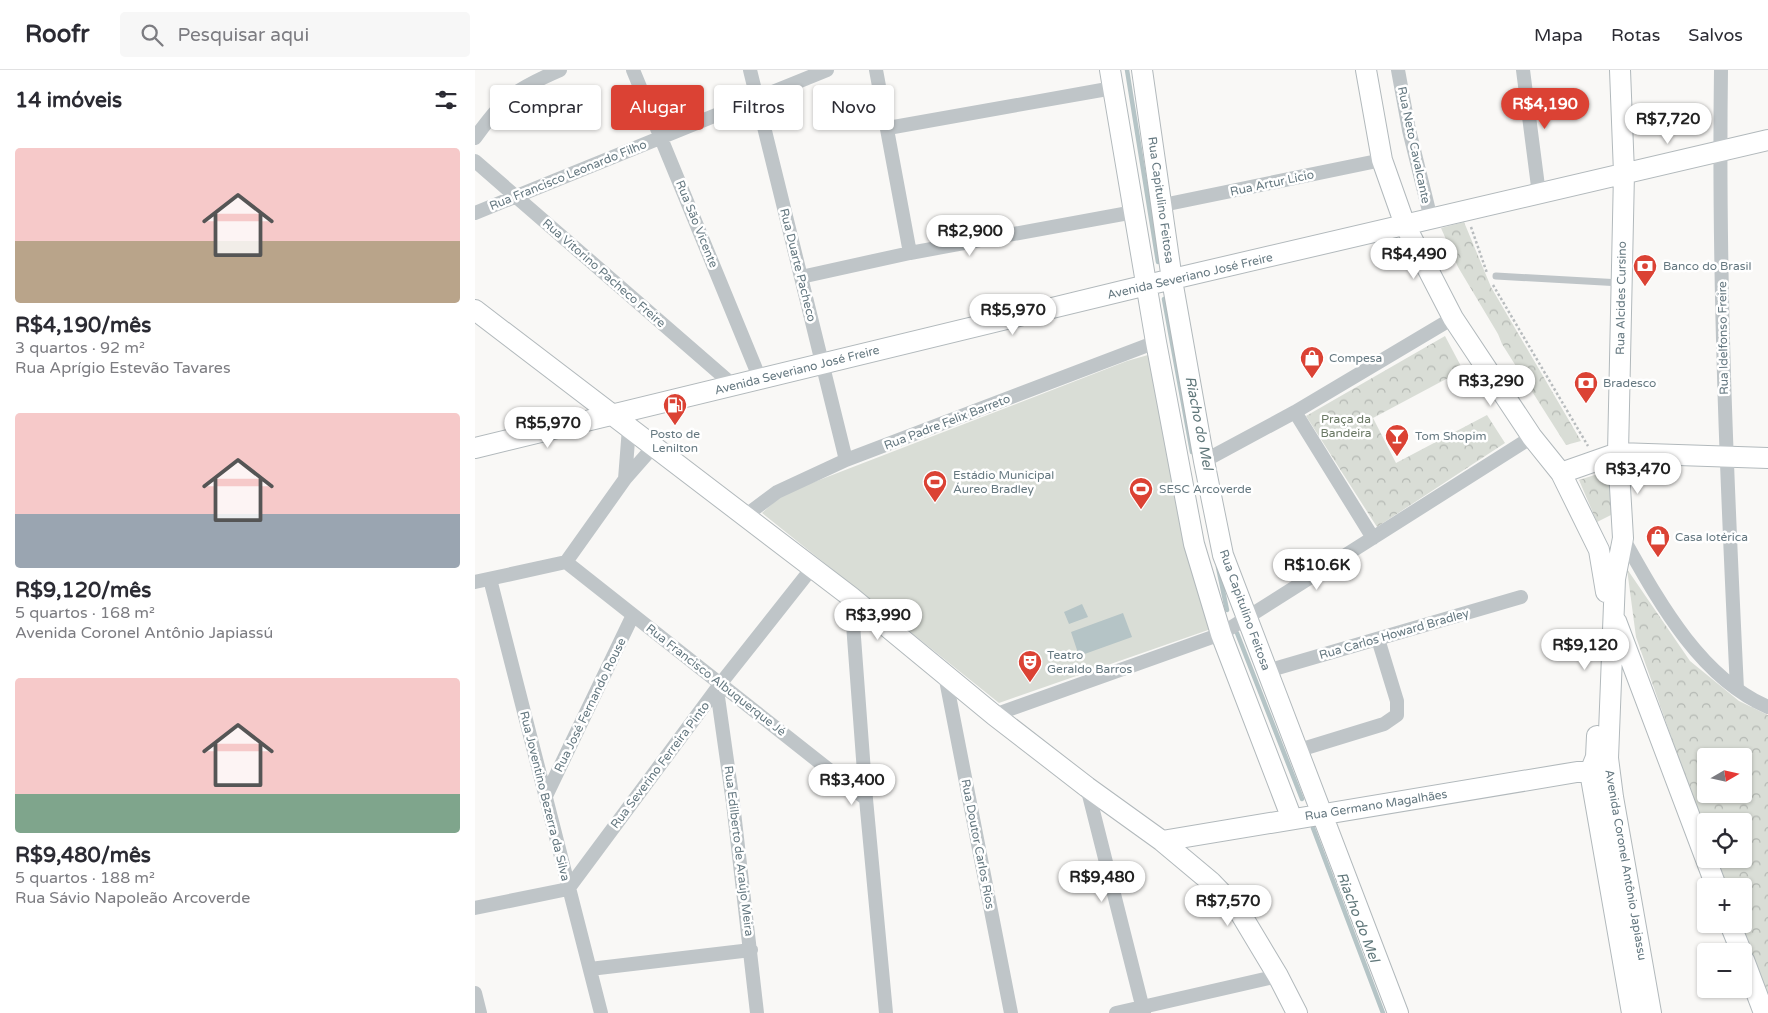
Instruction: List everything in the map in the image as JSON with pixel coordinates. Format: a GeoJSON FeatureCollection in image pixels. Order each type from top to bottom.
{"type":"FeatureCollection","features":[{"type":"Feature","properties":{"kind":"street"},"geometry":{"type":"LineString","coordinates":[[475,138],[496,108],[508,96],[560,70]]}},
{"type":"Feature","properties":{"kind":"street","name":"Rua São Vicente"},"geometry":{"type":"LineString","coordinates":[[633,70],[662,136],[759,379]]}},
{"type":"Feature","properties":{"kind":"street","name":"Rua Duarte Pacheco"},"geometry":{"type":"LineString","coordinates":[[750,70],[754,85]]}},
{"type":"Feature","properties":{"kind":"street","name":"Rua Francisco Leonardo Filho"},"geometry":{"type":"LineString","coordinates":[[790,85],[827,70]]}},
{"type":"Feature","properties":{"kind":"street"},"geometry":{"type":"LineString","coordinates":[[877,70],[880,85]]}},
{"type":"Feature","properties":{"kind":"street","name":"Rua Capitulino Feitosa"},"geometry":{"type":"LineString","coordinates":[[1142,70],[1163,205],[1172,280],[1204,461],[1223,555],[1397,1013]]}},
{"type":"Feature","properties":{"kind":"street"},"geometry":{"type":"LineString","coordinates":[[1366,70],[1382,160],[1405,225],[1453,318],[1532,437],[1561,473],[1599,550],[1605,578],[1601,690],[1596,757],[1590,772],[1605,784],[1613,797]]}},
{"type":"Feature","properties":{"kind":"street","name":"Rua Neto Cavalcante"},"geometry":{"type":"LineString","coordinates":[[1398,70],[1409,130],[1431,219]]}},
{"type":"Feature","properties":{"kind":"street"},"geometry":{"type":"LineString","coordinates":[[1523,70],[1539,194]]}},
{"type":"Feature","properties":{"kind":"street","name":"Rua Alcides Cursino"},"geometry":{"type":"LineString","coordinates":[[1620,70],[1624,174],[1618,453],[1623,538]]}},
{"type":"Feature","properties":{"kind":"street","name":"Rua Idelfonso Freire"},"geometry":{"type":"LineString","coordinates":[[1721,70],[1720,150],[1725,456],[1737,689]]}},
{"type":"Feature","properties":{"kind":"street"},"geometry":{"type":"LineString","coordinates":[[894,126],[1112,79],[1156,342],[1194,544],[1221,634],[1292,819]]}},
{"type":"Feature","properties":{"kind":"street","name":"Rua Francisco Leonardo Filho"},"geometry":{"type":"LineString","coordinates":[[475,213],[714,115]]}},
{"type":"Feature","properties":{"kind":"street","name":"Rua Duarte Pacheco"},"geometry":{"type":"LineString","coordinates":[[765,130],[846,460]]}},
{"type":"Feature","properties":{"kind":"street"},"geometry":{"type":"LineString","coordinates":[[887,130],[910,253]]}},
{"type":"Feature","properties":{"kind":"street","name":"Avenida Severiano José Freire"},"geometry":{"type":"LineString","coordinates":[[475,448],[1147,285],[1768,140]]}},
{"type":"Feature","properties":{"kind":"street","name":"Rua Artur Lício"},"geometry":{"type":"LineString","coordinates":[[1163,205],[1382,160]]}},
{"type":"Feature","properties":{"kind":"street","name":"Rua Vitorino Pacheco Freire"},"geometry":{"type":"LineString","coordinates":[[475,161],[733,386]]}},
{"type":"Feature","properties":{"kind":"street"},"geometry":{"type":"LineString","coordinates":[[801,277],[910,253],[1134,212]]}},
{"type":"Feature","properties":{"kind":"street"},"geometry":{"type":"LineString","coordinates":[[475,310],[851,597],[994,715],[1087,787],[1162,841],[1226,896],[1239,911],[1278,976],[1297,1013]]}},
{"type":"Feature","properties":{"kind":"street"},"geometry":{"type":"LineString","coordinates":[[1204,461],[1295,412],[1453,318]]}},
{"type":"Feature","properties":{"kind":"street","name":"Rua Padre Felix Barreto"},"geometry":{"type":"LineString","coordinates":[[745,516],[777,492],[846,460],[1156,342]]}},
{"type":"Feature","properties":{"kind":"street"},"geometry":{"type":"LineString","coordinates":[[1295,412],[1373,538]]}},
{"type":"Feature","properties":{"kind":"street"},"geometry":{"type":"LineString","coordinates":[[625,479],[629,428]]}},
{"type":"Feature","properties":{"kind":"street"},"geometry":{"type":"LineString","coordinates":[[994,715],[1221,634],[1532,437]]}},
{"type":"Feature","properties":{"kind":"street"},"geometry":{"type":"LineString","coordinates":[[475,582],[566,562],[625,479],[654,446]]}},
{"type":"Feature","properties":{"kind":"street"},"geometry":{"type":"LineString","coordinates":[[1561,473],[1618,453],[1768,458]]}},
{"type":"Feature","properties":{"kind":"street"},"geometry":{"type":"LineString","coordinates":[[1623,538],[1670,616],[1701,656],[1737,689],[1768,707]]}},
{"type":"Feature","properties":{"kind":"street","name":"Avenida Coronel Antônio Japiassu"},"geometry":{"type":"LineString","coordinates":[[1623,538],[1615,579],[1608,758],[1632,1013]]}},
{"type":"Feature","properties":{"kind":"street","name":"Rua Francisco Albuquerque Jé"},"geometry":{"type":"LineString","coordinates":[[566,562],[719,687],[866,799]]}},
{"type":"Feature","properties":{"kind":"street","name":"Rua Severino Ferreira Pinto"},"geometry":{"type":"LineString","coordinates":[[568,889],[719,687],[812,568]]}},
{"type":"Feature","properties":{"kind":"street","name":"Rua Joventino Bezerra da Silva"},"geometry":{"type":"LineString","coordinates":[[490,579],[601,1013]]}},
{"type":"Feature","properties":{"kind":"street"},"geometry":{"type":"LineString","coordinates":[[851,597],[866,799],[887,1013]]}},
{"type":"Feature","properties":{"kind":"street","name":"Rua Carlos Howard Bradley"},"geometry":{"type":"LineString","coordinates":[[1267,671],[1521,597]]}},
{"type":"Feature","properties":{"kind":"street"},"geometry":{"type":"LineString","coordinates":[[1613,614],[1713,878]]}},
{"type":"Feature","properties":{"kind":"street","name":"Rua José Fernando Rouse"},"geometry":{"type":"LineString","coordinates":[[546,796],[633,615]]}},
{"type":"Feature","properties":{"kind":"street"},"geometry":{"type":"LineString","coordinates":[[1296,750],[1384,724],[1397,715],[1397,701],[1378,639]]}},
{"type":"Feature","properties":{"kind":"street","name":"Rua Doutor Carlos Rios"},"geometry":{"type":"LineString","coordinates":[[945,674],[1011,1013]]}},
{"type":"Feature","properties":{"kind":"street","name":"Rua Edilberto de Araújo Meira"},"geometry":{"type":"LineString","coordinates":[[719,687],[757,1013]]}},
{"type":"Feature","properties":{"kind":"street","name":"Rua Germano Magalhães"},"geometry":{"type":"LineString","coordinates":[[1162,841],[1577,772],[1590,772]]}},
{"type":"Feature","properties":{"kind":"street","name":"Avenida Coronel Antônio Japiassu"},"geometry":{"type":"LineString","coordinates":[[1590,772],[1651,1013]]}},
{"type":"Feature","properties":{"kind":"street"},"geometry":{"type":"LineString","coordinates":[[1087,787],[1143,1010]]}},
{"type":"Feature","properties":{"kind":"street"},"geometry":{"type":"LineString","coordinates":[[475,908],[568,889]]}},
{"type":"Feature","properties":{"kind":"street"},"geometry":{"type":"LineString","coordinates":[[589,969],[751,950]]}},
{"type":"Feature","properties":{"kind":"street"},"geometry":{"type":"LineString","coordinates":[[1117,1013],[1143,1010],[1278,976]]}},
{"type":"Feature","properties":{"kind":"street"},"geometry":{"type":"LineString","coordinates":[[1752,981],[1764,1013]]}},
{"type":"Feature","properties":{"kind":"street"},"geometry":{"type":"LineString","coordinates":[[475,994],[480,1013]]}},
{"type":"Feature","properties":{"kind":"lane"},"geometry":{"type":"LineString","coordinates":[[1493,277],[1621,283]]}},
{"type":"Feature","properties":{"kind":"path"},"geometry":{"type":"LineString","coordinates":[[1467,211],[1479,255],[1493,277]]}},
{"type":"Feature","properties":{"kind":"path"},"geometry":{"type":"LineString","coordinates":[[1491,283],[1597,460]]}},
{"type":"Feature","properties":{"kind":"green space"},"geometry":{"type":"Polygon","coordinates":[[[1464,222],[1491,287],[1581,441],[1566,445],[1502,344],[1458,267],[1441,228],[1464,222]]]}},
{"type":"Feature","properties":{"kind":"green space","name":"Praça da Bandeira"},"geometry":{"type":"Polygon","coordinates":[[[1445,336],[1463,370],[1373,418],[1396,463],[1487,415],[1505,443],[1377,527],[1306,416],[1445,336]]]}},
{"type":"Feature","properties":{"kind":"green space"},"geometry":{"type":"Polygon","coordinates":[[[1148,355],[1200,592],[1211,629],[999,703],[762,513],[783,494],[1127,361],[1148,355]]]}},
{"type":"Feature","properties":{"kind":"green space"},"geometry":{"type":"Polygon","coordinates":[[[1607,471],[1615,513],[1597,522],[1579,480],[1607,471]]]}},
{"type":"Feature","properties":{"kind":"green space"},"geometry":{"type":"Polygon","coordinates":[[[1627,569],[1690,661],[1739,701],[1768,715],[1768,1003],[1752,959],[1752,943],[1746,943],[1742,933],[1752,933],[1752,878],[1722,878],[1718,868],[1752,868],[1752,813],[1698,813],[1636,637],[1627,569]]]}},
{"type":"Feature","properties":{"kind":"shaded area"},"geometry":{"type":"Polygon","coordinates":[[[1082,604],[1088,617],[1069,624],[1064,612],[1082,604]]]}},
{"type":"Feature","properties":{"kind":"shaded area"},"geometry":{"type":"Polygon","coordinates":[[[1123,613],[1132,637],[1079,656],[1071,632],[1123,613]]]}},
{"type":"Feature","properties":{"kind":"waterway","name":"Riacho do Mel"},"geometry":{"type":"LineString","coordinates":[[1127,70],[1158,262]]}},
{"type":"Feature","properties":{"kind":"waterway","name":"Riacho do Mel"},"geometry":{"type":"LineString","coordinates":[[1164,299],[1192,452]]}},
{"type":"Feature","properties":{"kind":"waterway","name":"Riacho do Mel"},"geometry":{"type":"LineString","coordinates":[[1218,567],[1227,610]]}},
{"type":"Feature","properties":{"kind":"waterway","name":"Riacho do Mel"},"geometry":{"type":"LineString","coordinates":[[1237,633],[1302,799]]}},
{"type":"Feature","properties":{"kind":"waterway","name":"Riacho do Mel"},"geometry":{"type":"LineString","coordinates":[[1313,828],[1383,1013]]}},
{"type":"Feature","properties":{"kind":"place","name":"Banco do Brasil"},"geometry":{"type":"Point","coordinates":[1645,287]}},
{"type":"Feature","properties":{"kind":"place","name":"Compesa"},"geometry":{"type":"Point","coordinates":[1312,379]}},
{"type":"Feature","properties":{"kind":"place","name":"Bradesco"},"geometry":{"type":"Point","coordinates":[1586,404]}},
{"type":"Feature","properties":{"kind":"place","name":"Posto de Lenilton"},"geometry":{"type":"Point","coordinates":[675,426]}},
{"type":"Feature","properties":{"kind":"place","name":"Tom Shopim"},"geometry":{"type":"Point","coordinates":[1397,457]}},
{"type":"Feature","properties":{"kind":"place","name":"Estádio Municipal Áureo Bradley"},"geometry":{"type":"Point","coordinates":[935,503]}},
{"type":"Feature","properties":{"kind":"place","name":"SESC Arcoverde"},"geometry":{"type":"Point","coordinates":[1141,510]}},
{"type":"Feature","properties":{"kind":"place","name":"Casa lotérica"},"geometry":{"type":"Point","coordinates":[1658,558]}},
{"type":"Feature","properties":{"kind":"place","name":"Teatro Geraldo Barros"},"geometry":{"type":"Point","coordinates":[1030,683]}}]}
